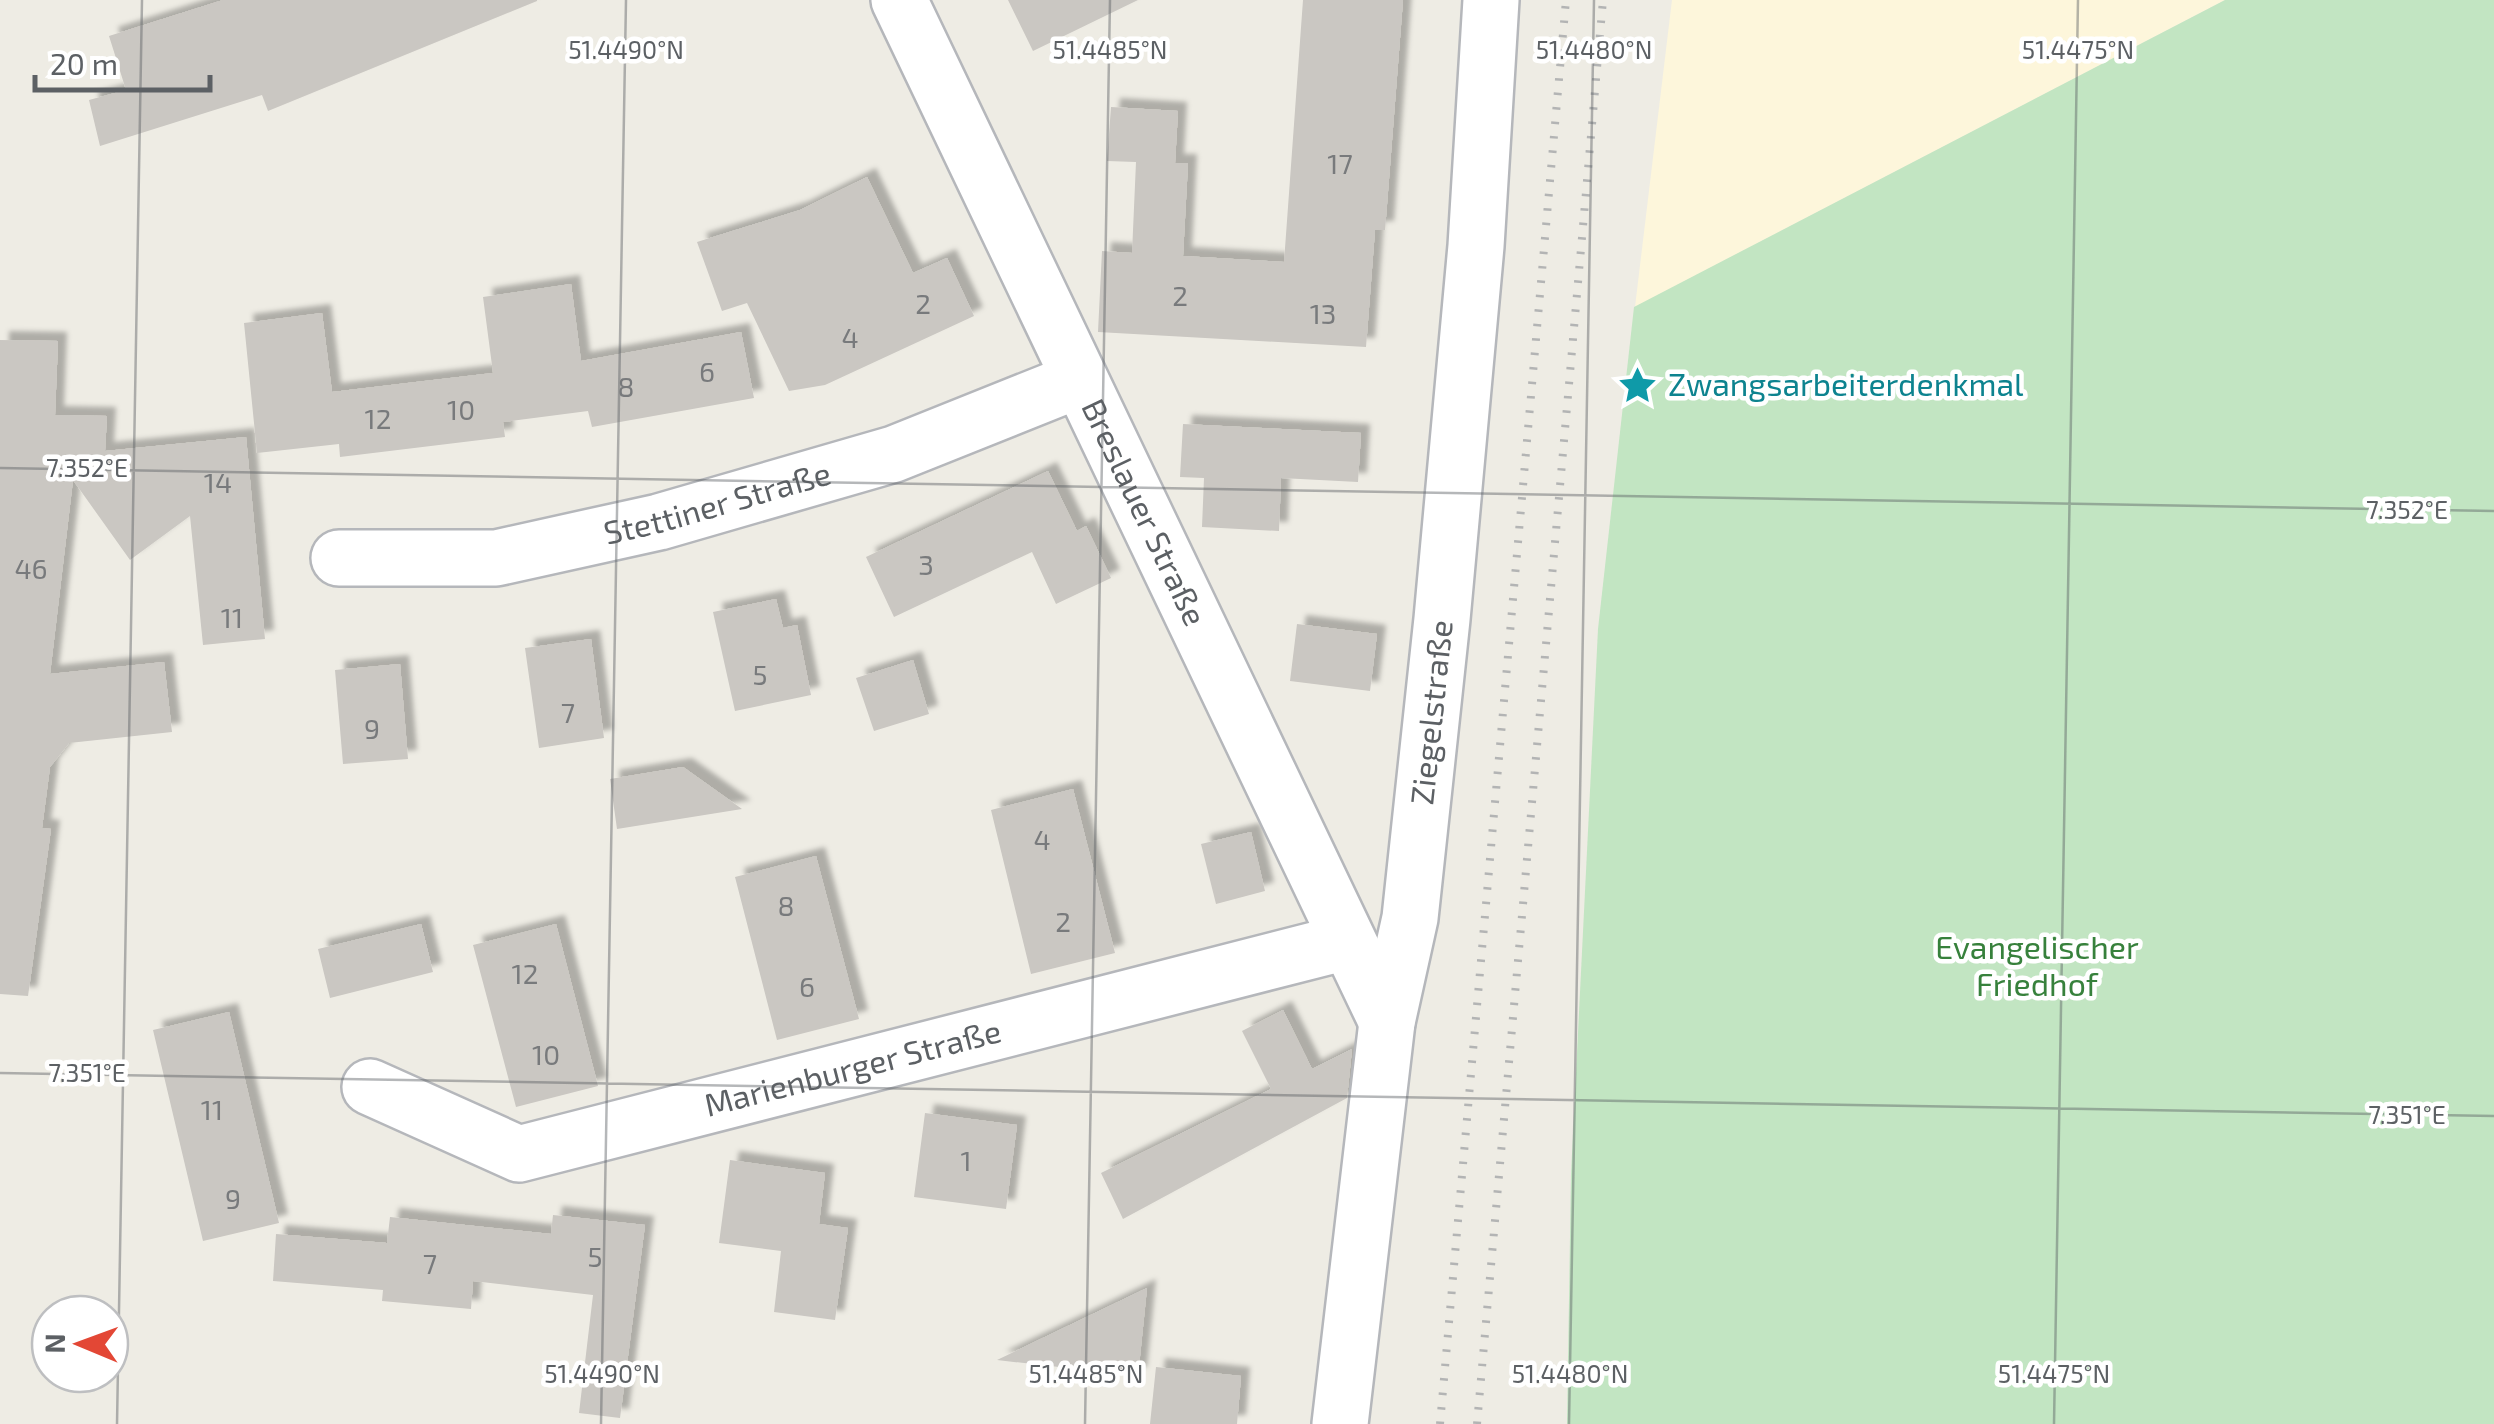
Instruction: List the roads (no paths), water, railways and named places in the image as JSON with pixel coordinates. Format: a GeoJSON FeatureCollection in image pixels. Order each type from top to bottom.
{"type":"FeatureCollection","features":[{"type":"Feature","properties":{"kind":"street","name":"Breslauer Straße"},"geometry":{"type":"LineString","coordinates":[[899,0],[1387,1022]]}},
{"type":"Feature","properties":{"kind":"street","name":"Ziegelstraße"},"geometry":{"type":"LineString","coordinates":[[1340,1424],[1387,1022],[1410,918],[1442,619],[1476,246],[1492,0]]}},
{"type":"Feature","properties":{"kind":"street","name":"Stettiner Straße"},"geometry":{"type":"LineString","coordinates":[[340,558],[496,558],[658,522],[894,454],[1079,380]]}},
{"type":"Feature","properties":{"kind":"street","name":"Marienburger Straße"},"geometry":{"type":"LineString","coordinates":[[370,1087],[519,1154],[1346,942]]}},
{"type":"Feature","properties":{"kind":"railway"},"geometry":{"type":"LineString","coordinates":[[1440,1424],[1566,0]]}},
{"type":"Feature","properties":{"kind":"railway"},"geometry":{"type":"LineString","coordinates":[[1477,1424],[1603,0]]}},
{"type":"Feature","properties":{"kind":"place","name":"Zwangsarbeiterdenkmal"},"geometry":{"type":"Point","coordinates":[1638,385]}},
{"type":"Feature","properties":{"kind":"park label","name":"Evangelischer Friedhof"},"geometry":{"type":"Point","coordinates":[2037,966]}}]}
